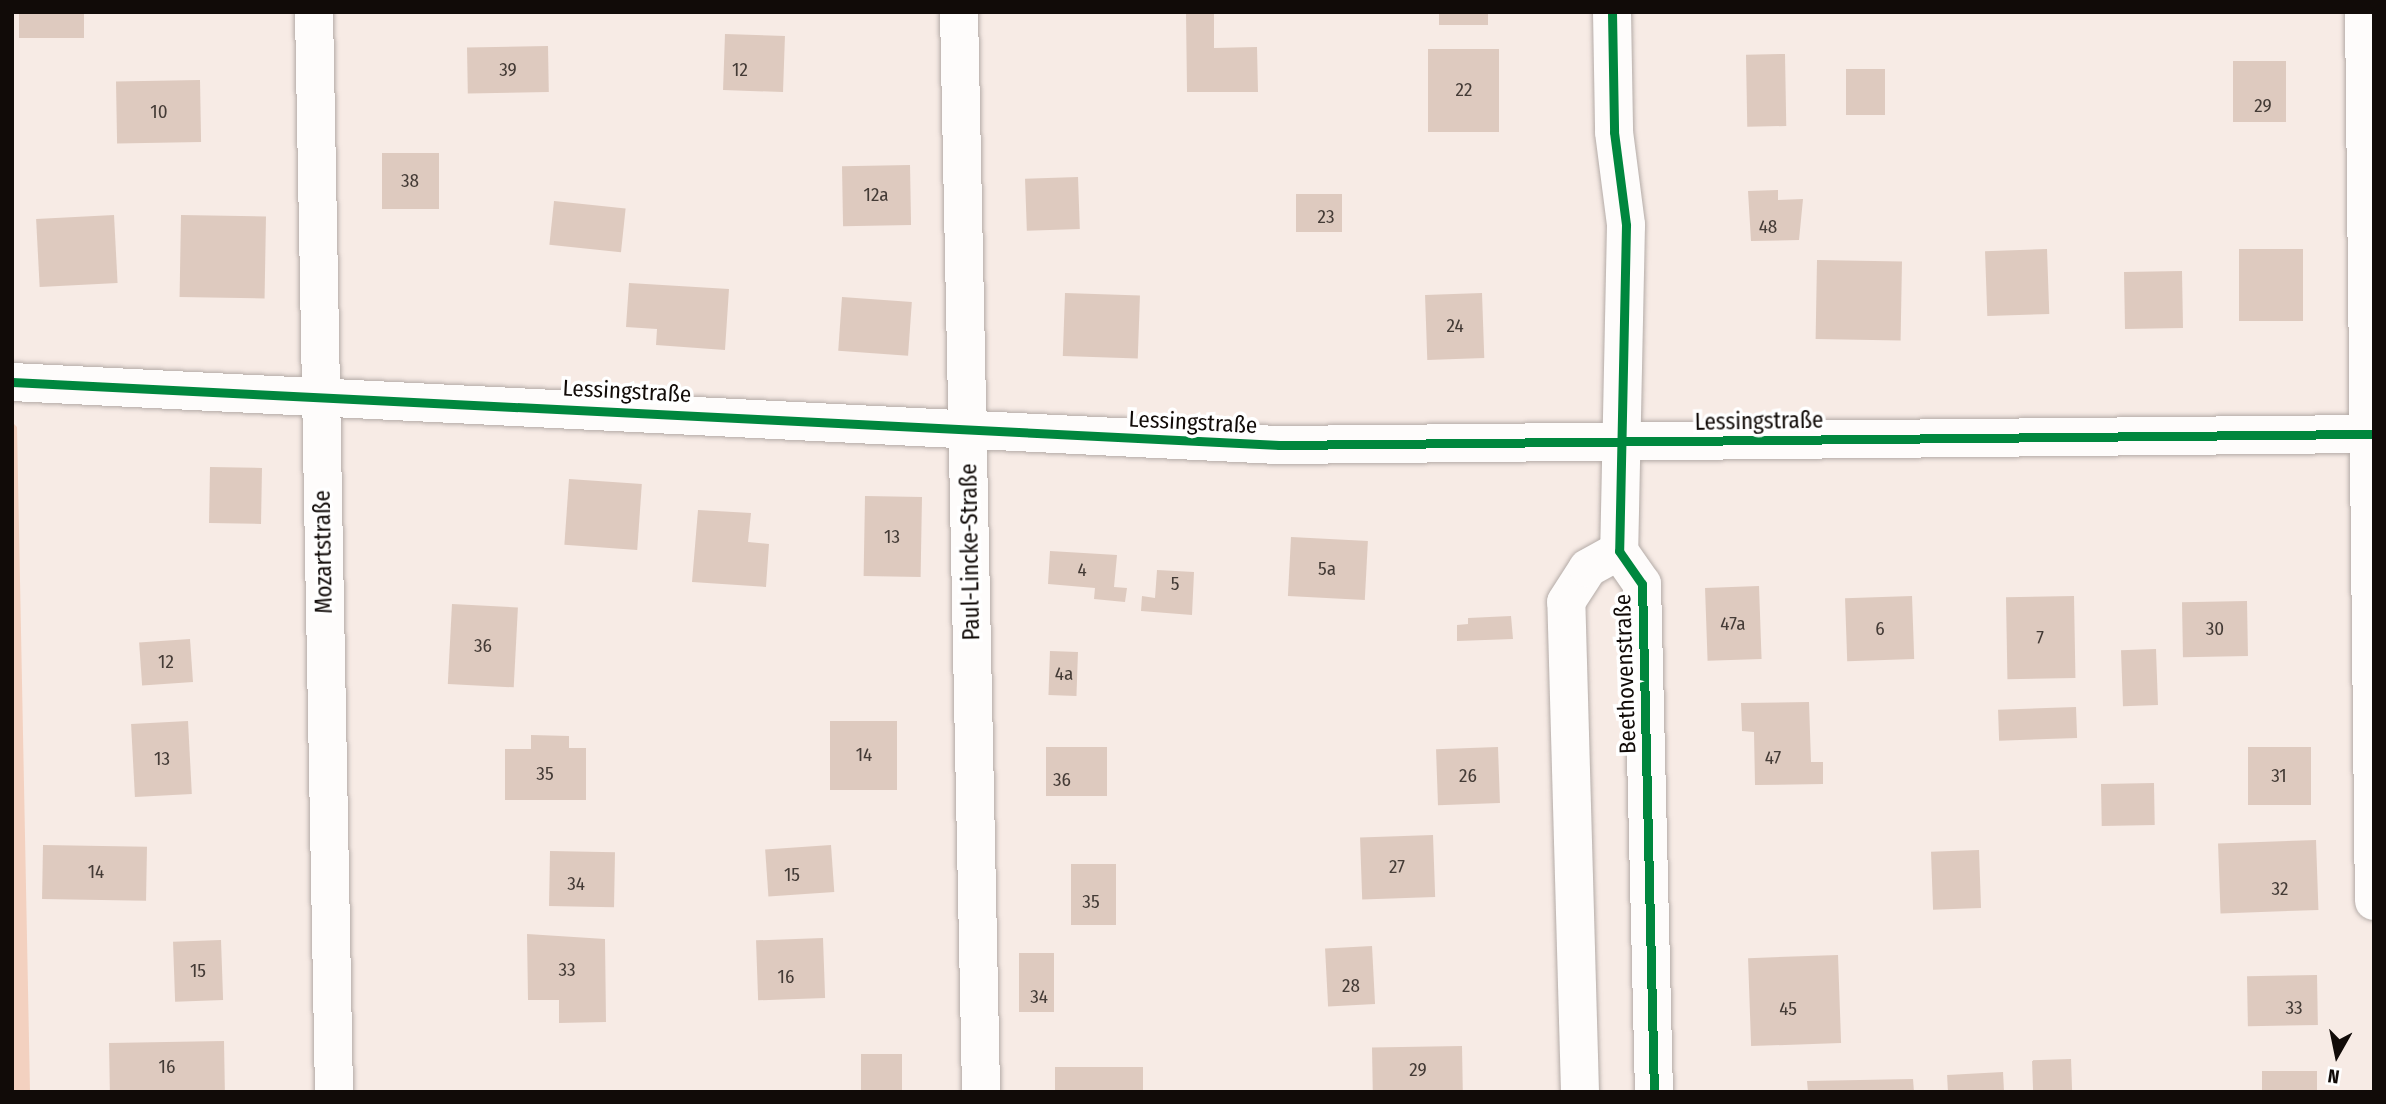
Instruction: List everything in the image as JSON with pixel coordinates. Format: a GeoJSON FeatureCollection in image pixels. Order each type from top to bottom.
{"type":"FeatureCollection","features":[{"type":"Feature","properties":{"kind":"street","name":"Mozartstraße"},"geometry":{"type":"LineString","coordinates":[[314,12],[334,1092]]}},
{"type":"Feature","properties":{"kind":"street","name":"Paul-Lincke-Straße"},"geometry":{"type":"LineString","coordinates":[[959,12],[981,1092]]}},
{"type":"Feature","properties":{"kind":"street"},"geometry":{"type":"LineString","coordinates":[[1612,12],[1614,132],[1626,225],[1619,551]]}},
{"type":"Feature","properties":{"kind":"street"},"geometry":{"type":"LineString","coordinates":[[2364,12],[2374,901]]}},
{"type":"Feature","properties":{"kind":"street","name":"Lessingstraße"},"geometry":{"type":"LineString","coordinates":[[12,382],[321,393],[1279,445],[2370,434]]}},
{"type":"Feature","properties":{"kind":"street","name":"Beethovenstraße"},"geometry":{"type":"LineString","coordinates":[[1580,1092],[1566,602],[1588,568],[1619,551],[1642,584],[1654,1092]]}},
{"type":"Feature","properties":{"kind":"shaded area"},"geometry":{"type":"Polygon","coordinates":[[[12,422],[17,427],[30,1092],[12,1092],[12,422]]]}},
{"type":"Feature","properties":{"kind":"building"},"geometry":{"type":"Polygon","coordinates":[[[19,12],[84,12],[84,38],[19,38],[19,12]]]}},
{"type":"Feature","properties":{"kind":"building"},"geometry":{"type":"Polygon","coordinates":[[[1186,12],[1214,12],[1214,48],[1257,47],[1258,92],[1187,92],[1186,12]]]}},
{"type":"Feature","properties":{"kind":"building"},"geometry":{"type":"Polygon","coordinates":[[[1439,12],[1488,12],[1488,25],[1439,25],[1439,12]]]}},
{"type":"Feature","properties":{"kind":"building"},"geometry":{"type":"Polygon","coordinates":[[[725,34],[785,36],[783,92],[723,90],[725,34]]]}},
{"type":"Feature","properties":{"kind":"building"},"geometry":{"type":"Polygon","coordinates":[[[548,46],[549,92],[468,93],[467,47],[548,46]]]}},
{"type":"Feature","properties":{"kind":"building"},"geometry":{"type":"Polygon","coordinates":[[[1428,49],[1499,49],[1499,132],[1428,132],[1428,49]]]}},
{"type":"Feature","properties":{"kind":"building"},"geometry":{"type":"Polygon","coordinates":[[[1785,54],[1786,126],[1747,127],[1746,55],[1785,54]]]}},
{"type":"Feature","properties":{"kind":"building"},"geometry":{"type":"Polygon","coordinates":[[[2233,61],[2286,61],[2286,122],[2233,122],[2233,61]]]}},
{"type":"Feature","properties":{"kind":"building"},"geometry":{"type":"Polygon","coordinates":[[[1846,69],[1885,69],[1885,115],[1846,115],[1846,69]]]}},
{"type":"Feature","properties":{"kind":"building"},"geometry":{"type":"Polygon","coordinates":[[[200,80],[201,142],[117,143],[116,81],[200,80]]]}},
{"type":"Feature","properties":{"kind":"building"},"geometry":{"type":"Polygon","coordinates":[[[382,153],[439,153],[439,209],[382,209],[382,153]]]}},
{"type":"Feature","properties":{"kind":"building"},"geometry":{"type":"Polygon","coordinates":[[[910,165],[911,225],[843,226],[842,166],[910,165]]]}},
{"type":"Feature","properties":{"kind":"building"},"geometry":{"type":"Polygon","coordinates":[[[1078,177],[1080,229],[1027,231],[1025,179],[1078,177]]]}},
{"type":"Feature","properties":{"kind":"building"},"geometry":{"type":"Polygon","coordinates":[[[1778,190],[1778,200],[1803,199],[1799,240],[1751,241],[1748,191],[1778,190]]]}},
{"type":"Feature","properties":{"kind":"building"},"geometry":{"type":"Polygon","coordinates":[[[1296,194],[1342,194],[1342,232],[1296,232],[1296,194]]]}},
{"type":"Feature","properties":{"kind":"building"},"geometry":{"type":"Polygon","coordinates":[[[554,201],[626,209],[621,252],[549,245],[554,201]]]}},
{"type":"Feature","properties":{"kind":"building"},"geometry":{"type":"Polygon","coordinates":[[[114,215],[118,283],[40,287],[36,219],[114,215]]]}},
{"type":"Feature","properties":{"kind":"building"},"geometry":{"type":"Polygon","coordinates":[[[181,215],[266,216],[265,298],[180,297],[181,215]]]}},
{"type":"Feature","properties":{"kind":"building"},"geometry":{"type":"Polygon","coordinates":[[[2047,249],[2049,314],[1987,316],[1985,251],[2047,249]]]}},
{"type":"Feature","properties":{"kind":"building"},"geometry":{"type":"Polygon","coordinates":[[[2239,249],[2303,249],[2303,321],[2239,321],[2239,249]]]}},
{"type":"Feature","properties":{"kind":"building"},"geometry":{"type":"Polygon","coordinates":[[[1817,260],[1902,261],[1901,340],[1816,339],[1817,260]]]}},
{"type":"Feature","properties":{"kind":"building"},"geometry":{"type":"Polygon","coordinates":[[[2182,271],[2183,328],[2125,329],[2124,272],[2182,271]]]}},
{"type":"Feature","properties":{"kind":"building"},"geometry":{"type":"Polygon","coordinates":[[[629,283],[729,289],[725,350],[656,345],[657,329],[626,327],[629,283]]]}},
{"type":"Feature","properties":{"kind":"building"},"geometry":{"type":"Polygon","coordinates":[[[1065,293],[1140,296],[1138,359],[1063,356],[1065,293]]]}},
{"type":"Feature","properties":{"kind":"building"},"geometry":{"type":"Polygon","coordinates":[[[1482,293],[1484,358],[1427,360],[1425,295],[1482,293]]]}},
{"type":"Feature","properties":{"kind":"building"},"geometry":{"type":"Polygon","coordinates":[[[842,297],[912,302],[908,356],[838,351],[842,297]]]}},
{"type":"Feature","properties":{"kind":"building"},"geometry":{"type":"Polygon","coordinates":[[[210,467],[262,468],[261,524],[209,523],[210,467]]]}},
{"type":"Feature","properties":{"kind":"building"},"geometry":{"type":"Polygon","coordinates":[[[569,479],[642,484],[637,550],[564,545],[569,479]]]}},
{"type":"Feature","properties":{"kind":"building"},"geometry":{"type":"Polygon","coordinates":[[[865,496],[922,497],[921,577],[864,576],[865,496]]]}},
{"type":"Feature","properties":{"kind":"building"},"geometry":{"type":"Polygon","coordinates":[[[698,510],[751,513],[748,542],[769,544],[766,587],[692,582],[698,510]]]}},
{"type":"Feature","properties":{"kind":"building"},"geometry":{"type":"Polygon","coordinates":[[[1291,537],[1368,541],[1365,600],[1288,596],[1291,537]]]}},
{"type":"Feature","properties":{"kind":"building"},"geometry":{"type":"Polygon","coordinates":[[[1050,551],[1117,555],[1114,587],[1127,588],[1125,602],[1094,599],[1095,588],[1048,584],[1050,551]]]}},
{"type":"Feature","properties":{"kind":"building"},"geometry":{"type":"Polygon","coordinates":[[[1157,570],[1194,572],[1192,615],[1141,611],[1142,596],[1155,598],[1157,570]]]}},
{"type":"Feature","properties":{"kind":"building"},"geometry":{"type":"Polygon","coordinates":[[[1759,586],[1762,659],[1708,661],[1705,588],[1759,586]]]}},
{"type":"Feature","properties":{"kind":"building"},"geometry":{"type":"Polygon","coordinates":[[[1912,596],[1914,659],[1847,661],[1845,598],[1912,596]]]}},
{"type":"Feature","properties":{"kind":"building"},"geometry":{"type":"Polygon","coordinates":[[[2074,596],[2075,678],[2007,679],[2006,597],[2074,596]]]}},
{"type":"Feature","properties":{"kind":"building"},"geometry":{"type":"Polygon","coordinates":[[[2247,601],[2248,656],[2183,657],[2182,602],[2247,601]]]}},
{"type":"Feature","properties":{"kind":"building"},"geometry":{"type":"Polygon","coordinates":[[[452,604],[518,607],[514,687],[448,684],[452,604]]]}},
{"type":"Feature","properties":{"kind":"building"},"geometry":{"type":"Polygon","coordinates":[[[1511,616],[1513,639],[1457,641],[1457,625],[1468,624],[1468,618],[1511,616]]]}},
{"type":"Feature","properties":{"kind":"building"},"geometry":{"type":"Polygon","coordinates":[[[190,639],[193,682],[142,685],[139,643],[190,639]]]}},
{"type":"Feature","properties":{"kind":"building"},"geometry":{"type":"Polygon","coordinates":[[[2156,649],[2158,705],[2123,706],[2121,650],[2156,649]]]}},
{"type":"Feature","properties":{"kind":"building"},"geometry":{"type":"Polygon","coordinates":[[[1050,651],[1078,652],[1076,696],[1048,695],[1050,651]]]}},
{"type":"Feature","properties":{"kind":"building"},"geometry":{"type":"Polygon","coordinates":[[[1809,702],[1811,762],[1823,762],[1823,784],[1755,785],[1754,732],[1742,731],[1741,703],[1809,702]]]}},
{"type":"Feature","properties":{"kind":"building"},"geometry":{"type":"Polygon","coordinates":[[[2076,707],[2077,738],[1999,741],[1998,710],[2076,707]]]}},
{"type":"Feature","properties":{"kind":"building"},"geometry":{"type":"Polygon","coordinates":[[[188,721],[192,794],[135,797],[131,724],[188,721]]]}},
{"type":"Feature","properties":{"kind":"building"},"geometry":{"type":"Polygon","coordinates":[[[830,721],[897,721],[897,790],[830,790],[830,721]]]}},
{"type":"Feature","properties":{"kind":"building"},"geometry":{"type":"Polygon","coordinates":[[[531,735],[569,736],[569,748],[586,748],[586,800],[505,800],[505,749],[531,749],[531,735]]]}},
{"type":"Feature","properties":{"kind":"building"},"geometry":{"type":"Polygon","coordinates":[[[1046,747],[1107,747],[1107,796],[1046,796],[1046,747]]]}},
{"type":"Feature","properties":{"kind":"building"},"geometry":{"type":"Polygon","coordinates":[[[1498,747],[1500,803],[1438,805],[1436,749],[1498,747]]]}},
{"type":"Feature","properties":{"kind":"building"},"geometry":{"type":"Polygon","coordinates":[[[2248,747],[2311,747],[2311,805],[2248,805],[2248,747]]]}},
{"type":"Feature","properties":{"kind":"building"},"geometry":{"type":"Polygon","coordinates":[[[2154,783],[2155,825],[2102,826],[2101,784],[2154,783]]]}},
{"type":"Feature","properties":{"kind":"building"},"geometry":{"type":"Polygon","coordinates":[[[1433,835],[1435,897],[1362,900],[1360,838],[1433,835]]]}},
{"type":"Feature","properties":{"kind":"building"},"geometry":{"type":"Polygon","coordinates":[[[2316,840],[2318,910],[2221,913],[2218,843],[2316,840]]]}},
{"type":"Feature","properties":{"kind":"building"},"geometry":{"type":"Polygon","coordinates":[[[43,845],[147,847],[146,901],[42,899],[43,845]]]}},
{"type":"Feature","properties":{"kind":"building"},"geometry":{"type":"Polygon","coordinates":[[[831,845],[834,892],[768,896],[765,850],[831,845]]]}},
{"type":"Feature","properties":{"kind":"building"},"geometry":{"type":"Polygon","coordinates":[[[1979,850],[1981,908],[1933,910],[1931,852],[1979,850]]]}},
{"type":"Feature","properties":{"kind":"building"},"geometry":{"type":"Polygon","coordinates":[[[550,851],[615,852],[614,907],[549,906],[550,851]]]}},
{"type":"Feature","properties":{"kind":"building"},"geometry":{"type":"Polygon","coordinates":[[[1071,864],[1116,864],[1116,925],[1071,925],[1071,864]]]}},
{"type":"Feature","properties":{"kind":"building"},"geometry":{"type":"Polygon","coordinates":[[[527,934],[605,939],[606,1022],[559,1023],[559,1000],[528,1000],[527,934]]]}},
{"type":"Feature","properties":{"kind":"building"},"geometry":{"type":"Polygon","coordinates":[[[823,938],[825,998],[758,1000],[756,940],[823,938]]]}},
{"type":"Feature","properties":{"kind":"building"},"geometry":{"type":"Polygon","coordinates":[[[221,940],[223,1000],[175,1002],[173,942],[221,940]]]}},
{"type":"Feature","properties":{"kind":"building"},"geometry":{"type":"Polygon","coordinates":[[[1372,946],[1375,1004],[1328,1006],[1325,948],[1372,946]]]}},
{"type":"Feature","properties":{"kind":"building"},"geometry":{"type":"Polygon","coordinates":[[[1019,953],[1054,953],[1054,1012],[1019,1012],[1019,953]]]}},
{"type":"Feature","properties":{"kind":"building"},"geometry":{"type":"Polygon","coordinates":[[[1838,955],[1841,1043],[1751,1046],[1748,958],[1838,955]]]}},
{"type":"Feature","properties":{"kind":"building"},"geometry":{"type":"Polygon","coordinates":[[[2317,975],[2318,1025],[2248,1026],[2247,976],[2317,975]]]}},
{"type":"Feature","properties":{"kind":"building"},"geometry":{"type":"Polygon","coordinates":[[[224,1041],[225,1092],[110,1092],[109,1043],[224,1041]]]}},
{"type":"Feature","properties":{"kind":"building"},"geometry":{"type":"Polygon","coordinates":[[[1462,1046],[1463,1092],[1373,1092],[1372,1048],[1462,1046]]]}},
{"type":"Feature","properties":{"kind":"building"},"geometry":{"type":"Polygon","coordinates":[[[861,1054],[902,1054],[902,1092],[861,1092],[861,1054]]]}},
{"type":"Feature","properties":{"kind":"building"},"geometry":{"type":"Polygon","coordinates":[[[2071,1059],[2072,1092],[2033,1092],[2032,1060],[2071,1059]]]}},
{"type":"Feature","properties":{"kind":"building"},"geometry":{"type":"Polygon","coordinates":[[[1055,1067],[1143,1067],[1143,1092],[1055,1092],[1055,1067]]]}},
{"type":"Feature","properties":{"kind":"building"},"geometry":{"type":"Polygon","coordinates":[[[2262,1071],[2317,1071],[2317,1092],[2262,1092],[2262,1071]]]}},
{"type":"Feature","properties":{"kind":"building"},"geometry":{"type":"Polygon","coordinates":[[[2003,1072],[2004,1092],[1948,1092],[1947,1075],[2003,1072]]]}},
{"type":"Feature","properties":{"kind":"building"},"geometry":{"type":"Polygon","coordinates":[[[1913,1079],[1914,1092],[1808,1092],[1807,1081],[1913,1079]]]}},
{"type":"Feature","properties":{"kind":"cycle path"},"geometry":{"type":"LineString","coordinates":[[1612,12],[1614,132],[1626,225],[1619,551],[1642,584],[1654,1092]]}},
{"type":"Feature","properties":{"kind":"cycle path"},"geometry":{"type":"LineString","coordinates":[[12,382],[1279,445],[2374,434]]}}]}
